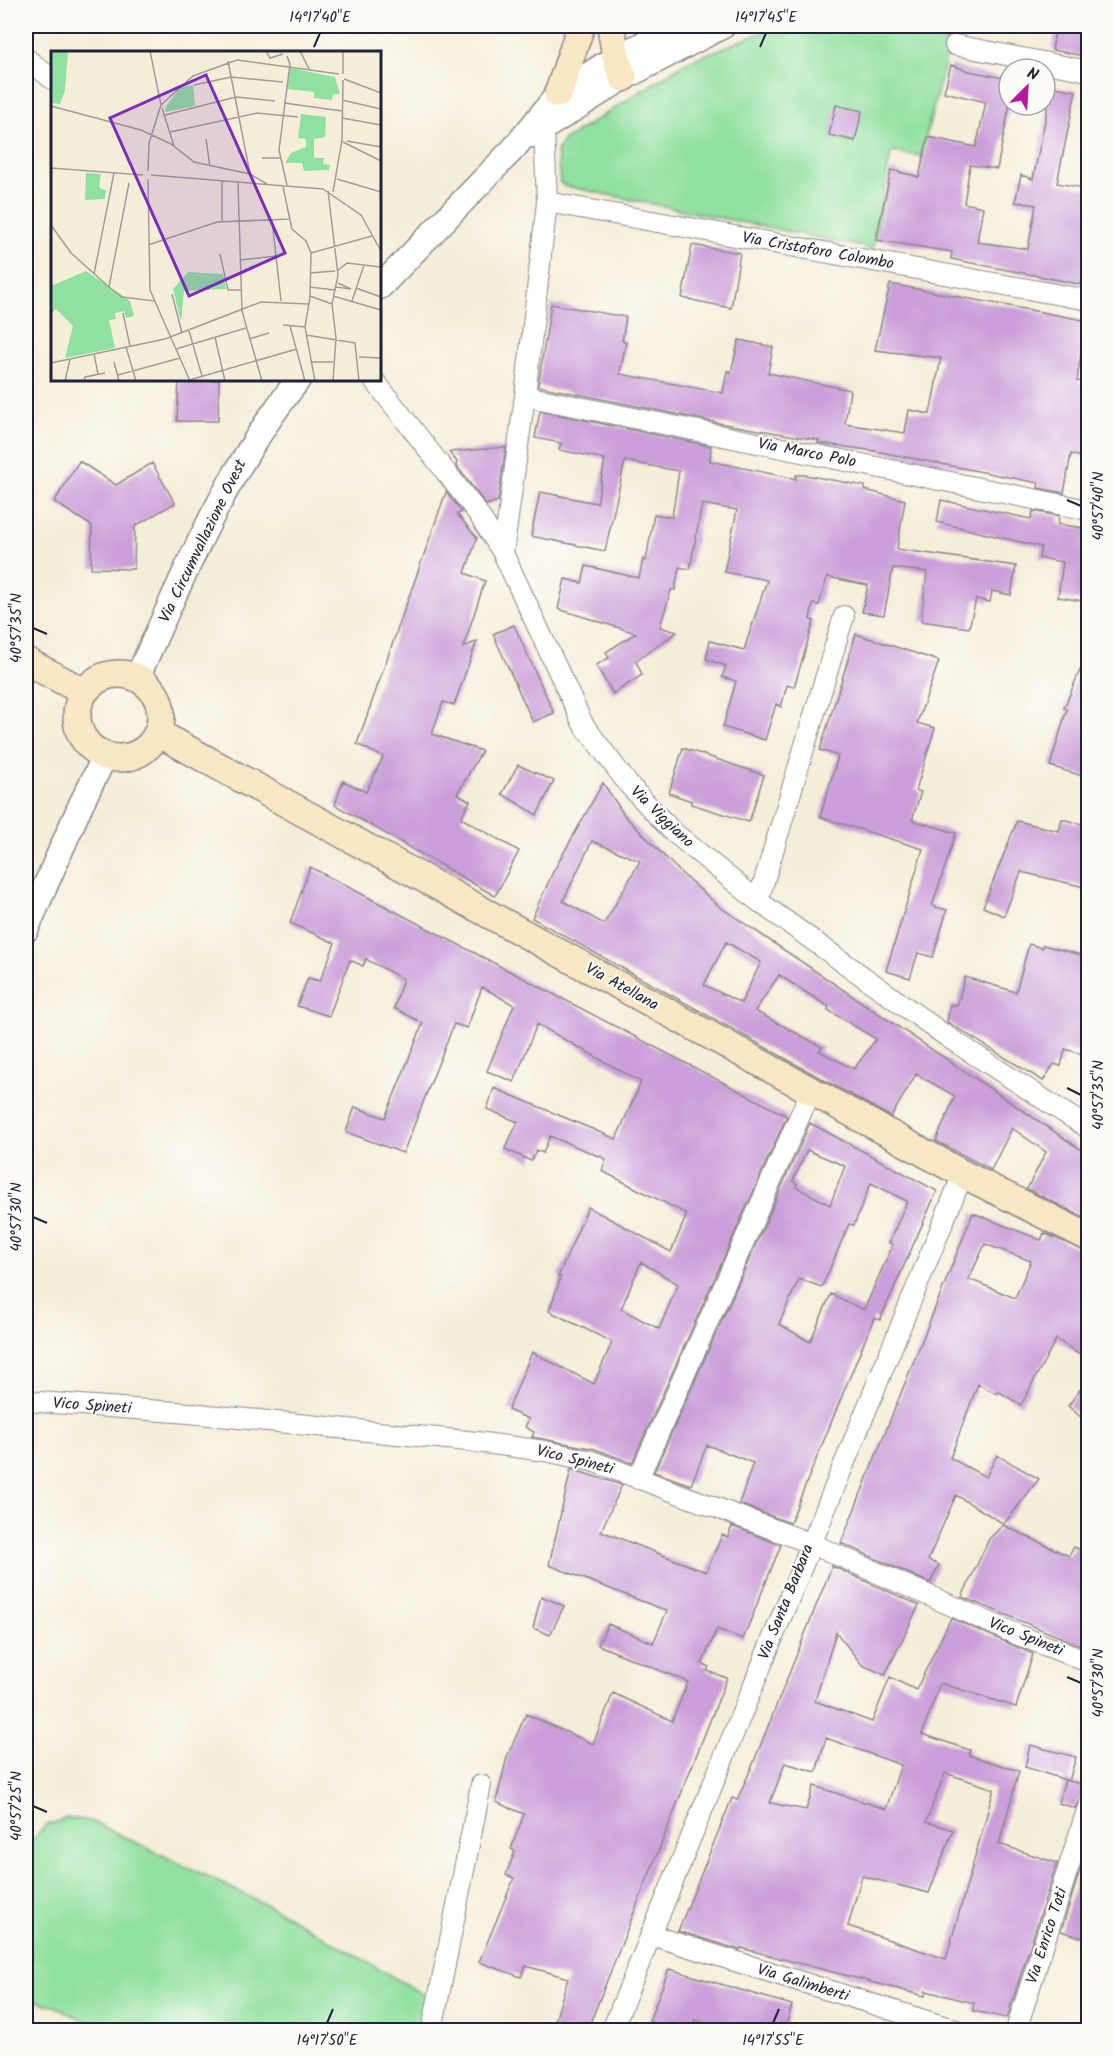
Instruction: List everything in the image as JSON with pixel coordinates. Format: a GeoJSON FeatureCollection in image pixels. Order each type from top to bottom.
{"type":"FeatureCollection","features":[{"type":"Feature","properties":{"kind":"main road"},"geometry":{"type":"LineString","coordinates":[[558,94],[580,26]]}},
{"type":"Feature","properties":{"kind":"main road"},"geometry":{"type":"LineString","coordinates":[[610,26],[620,67]]}},
{"type":"Feature","properties":{"kind":"main road"},"geometry":{"type":"LineString","coordinates":[[26,661],[84,692]]}},
{"type":"Feature","properties":{"kind":"main road"},"geometry":{"type":"LineString","coordinates":[[123,674],[137,678],[150,687],[159,701],[162,717],[158,733],[142,752],[118,759],[105,756],[92,749],[79,729],[78,706],[84,692],[95,681],[108,675],[123,674]]}},
{"type":"Feature","properties":{"kind":"main road","name":"Via Atellana"},"geometry":{"type":"LineString","coordinates":[[158,733],[963,1174],[1089,1237]]}},
{"type":"Feature","properties":{"kind":"street"},"geometry":{"type":"LineString","coordinates":[[516,147],[544,128],[620,67],[680,26]]}},
{"type":"Feature","properties":{"kind":"street"},"geometry":{"type":"LineString","coordinates":[[381,286],[516,147],[558,94],[723,26]]}},
{"type":"Feature","properties":{"kind":"street"},"geometry":{"type":"LineString","coordinates":[[955,45],[1089,71]]}},
{"type":"Feature","properties":{"kind":"street"},"geometry":{"type":"LineString","coordinates":[[26,58],[51,78]]}},
{"type":"Feature","properties":{"kind":"street"},"geometry":{"type":"LineString","coordinates":[[503,553],[525,396],[547,202],[544,128]]}},
{"type":"Feature","properties":{"kind":"street","name":"Via Cristoforo Colombo"},"geometry":{"type":"LineString","coordinates":[[547,202],[1089,300]]}},
{"type":"Feature","properties":{"kind":"street","name":"Via Circumvallazione Ovest"},"geometry":{"type":"LineString","coordinates":[[137,678],[234,472],[273,411],[297,381]]}},
{"type":"Feature","properties":{"kind":"street","name":"Via Viggiano"},"geometry":{"type":"LineString","coordinates":[[375,381],[477,512],[503,553],[583,724],[628,784],[672,831],[758,901],[946,1036],[1089,1128]]}},
{"type":"Feature","properties":{"kind":"street","name":"Via Marco Polo"},"geometry":{"type":"LineString","coordinates":[[525,396],[1089,510]]}},
{"type":"Feature","properties":{"kind":"street"},"geometry":{"type":"LineString","coordinates":[[758,901],[843,616]]}},
{"type":"Feature","properties":{"kind":"street"},"geometry":{"type":"LineString","coordinates":[[26,930],[81,804],[105,756]]}},
{"type":"Feature","properties":{"kind":"street"},"geometry":{"type":"LineString","coordinates":[[638,1479],[811,1091]]}},
{"type":"Feature","properties":{"kind":"street","name":"Via Santa Barbara"},"geometry":{"type":"LineString","coordinates":[[612,2031],[963,1174]]}},
{"type":"Feature","properties":{"kind":"street","name":"Vico Spineti"},"geometry":{"type":"LineString","coordinates":[[26,1401],[189,1413],[477,1442],[545,1451],[592,1461],[810,1543],[1018,1635],[1089,1662]]}},
{"type":"Feature","properties":{"kind":"street"},"geometry":{"type":"LineString","coordinates":[[432,2031],[482,1785]]}},
{"type":"Feature","properties":{"kind":"street","name":"Via Enrico Toti"},"geometry":{"type":"LineString","coordinates":[[1016,2031],[1089,1807]]}},
{"type":"Feature","properties":{"kind":"street","name":"Via Galimberti"},"geometry":{"type":"LineString","coordinates":[[651,1935],[956,2031]]}},
{"type":"Feature","properties":{"kind":"green space"},"geometry":{"type":"Polygon","coordinates":[[[778,26],[859,26],[950,43],[921,156],[891,152],[873,249],[565,186],[560,183],[557,151],[563,141],[687,62],[778,26]]]}},
{"type":"Feature","properties":{"kind":"green space"},"geometry":{"type":"Polygon","coordinates":[[[67,1818],[91,1821],[281,1912],[428,1997],[419,2030],[103,2030],[57,2007],[26,1998],[26,1847],[45,1826],[67,1818]]]}},
{"type":"Feature","properties":{"kind":"building"},"geometry":{"type":"Polygon","coordinates":[[[1056,26],[1079,26],[1078,31],[1089,33],[1089,57],[1052,50],[1056,26]]]}},
{"type":"Feature","properties":{"kind":"building"},"geometry":{"type":"Polygon","coordinates":[[[951,65],[997,77],[997,117],[1007,117],[997,169],[970,165],[964,203],[983,207],[977,242],[1028,249],[1036,205],[1015,202],[1021,175],[1033,179],[1046,117],[1057,117],[1057,87],[1076,91],[1057,183],[1089,189],[1089,286],[951,259],[952,252],[876,240],[891,170],[919,177],[928,137],[976,147],[986,102],[944,92],[951,65]]]}},
{"type":"Feature","properties":{"kind":"building"},"geometry":{"type":"Polygon","coordinates":[[[836,105],[862,111],[855,141],[829,135],[836,105]]]}},
{"type":"Feature","properties":{"kind":"building"},"geometry":{"type":"Polygon","coordinates":[[[692,245],[740,253],[731,308],[682,298],[692,245]]]}},
{"type":"Feature","properties":{"kind":"building"},"geometry":{"type":"Polygon","coordinates":[[[890,284],[1089,321],[1089,340],[1083,339],[1077,381],[1089,383],[1089,459],[1071,454],[1064,493],[1038,488],[1039,483],[875,451],[818,443],[819,440],[724,424],[538,386],[551,304],[626,317],[622,341],[626,342],[620,374],[723,393],[727,371],[731,372],[739,340],[773,347],[768,373],[850,390],[845,424],[905,433],[909,410],[930,414],[941,358],[875,350],[890,284]]]}},
{"type":"Feature","properties":{"kind":"building"},"geometry":{"type":"Polygon","coordinates":[[[179,381],[219,381],[218,421],[177,421],[179,381]]]}},
{"type":"Feature","properties":{"kind":"building"},"geometry":{"type":"Polygon","coordinates":[[[540,411],[711,446],[710,461],[796,479],[796,475],[805,475],[865,486],[865,490],[905,500],[897,549],[1016,566],[1011,595],[992,591],[990,602],[976,599],[969,628],[921,621],[927,572],[893,568],[884,615],[862,612],[868,585],[827,577],[819,605],[813,604],[810,619],[814,621],[794,687],[787,685],[781,707],[776,704],[765,740],[723,727],[736,681],[722,677],[726,666],[706,659],[710,641],[744,650],[767,580],[724,572],[737,510],[702,504],[690,569],[679,567],[675,590],[671,590],[660,627],[677,632],[636,661],[642,675],[613,694],[596,665],[609,658],[606,652],[636,633],[558,609],[565,579],[582,583],[586,566],[639,578],[643,559],[646,561],[654,514],[672,517],[679,471],[625,461],[605,551],[531,536],[540,492],[597,503],[605,459],[559,450],[561,443],[535,438],[540,411]]]}},
{"type":"Feature","properties":{"kind":"building"},"geometry":{"type":"Polygon","coordinates":[[[506,447],[498,501],[486,505],[449,452],[506,447]]]}},
{"type":"Feature","properties":{"kind":"building"},"geometry":{"type":"Polygon","coordinates":[[[79,461],[116,485],[152,463],[175,503],[135,526],[134,569],[91,568],[92,526],[54,502],[79,461]]]}},
{"type":"Feature","properties":{"kind":"building"},"geometry":{"type":"Polygon","coordinates":[[[446,492],[462,512],[457,514],[477,538],[465,573],[485,581],[463,648],[477,641],[454,705],[443,702],[432,734],[482,751],[457,794],[470,801],[461,818],[519,851],[495,896],[335,805],[343,781],[366,792],[383,757],[357,744],[446,492]]]}},
{"type":"Feature","properties":{"kind":"building"},"geometry":{"type":"Polygon","coordinates":[[[941,500],[1031,519],[1033,511],[1059,516],[1058,524],[1089,529],[1089,602],[1058,597],[1063,562],[1039,558],[1041,547],[937,522],[941,500]]]}},
{"type":"Feature","properties":{"kind":"building"},"geometry":{"type":"Polygon","coordinates":[[[514,625],[554,713],[533,722],[493,634],[514,625]]]}},
{"type":"Feature","properties":{"kind":"building"},"geometry":{"type":"Polygon","coordinates":[[[856,634],[939,661],[917,723],[935,728],[916,790],[921,792],[912,820],[956,833],[932,906],[947,910],[933,957],[918,953],[910,978],[886,971],[923,849],[820,817],[838,756],[820,750],[856,634]]]}},
{"type":"Feature","properties":{"kind":"building"},"geometry":{"type":"Polygon","coordinates":[[[1089,649],[1089,778],[1050,766],[1067,709],[1064,708],[1089,649]]]}},
{"type":"Feature","properties":{"kind":"building"},"geometry":{"type":"Polygon","coordinates":[[[683,748],[764,775],[749,822],[691,804],[691,801],[669,793],[683,748]]]}},
{"type":"Feature","properties":{"kind":"building"},"geometry":{"type":"Polygon","coordinates":[[[518,765],[554,781],[537,815],[502,794],[518,765]]]}},
{"type":"Feature","properties":{"kind":"building"},"geometry":{"type":"Polygon","coordinates":[[[603,783],[625,816],[680,872],[720,907],[1089,1155],[1089,1220],[1027,1189],[1046,1152],[1012,1128],[991,1170],[936,1141],[955,1096],[916,1074],[891,1117],[532,918],[553,872],[603,783]],[[592,841],[563,901],[604,924],[640,861],[592,841]],[[726,942],[704,985],[741,1003],[761,962],[726,942]],[[779,975],[755,1011],[822,1047],[819,1051],[854,1069],[876,1039],[828,1010],[829,1007],[779,975]]]}},
{"type":"Feature","properties":{"kind":"building"},"geometry":{"type":"Polygon","coordinates":[[[1062,819],[1086,825],[1082,841],[1089,842],[1089,888],[1021,872],[1004,916],[983,907],[1017,821],[1059,831],[1062,819]]]}},
{"type":"Feature","properties":{"kind":"building"},"geometry":{"type":"Polygon","coordinates":[[[310,867],[787,1116],[632,1463],[595,1449],[532,1437],[534,1432],[525,1427],[529,1419],[508,1410],[532,1352],[594,1384],[612,1342],[549,1311],[561,1277],[558,1277],[588,1207],[671,1252],[687,1214],[602,1171],[606,1159],[550,1136],[543,1153],[536,1150],[531,1161],[505,1149],[518,1122],[487,1109],[494,1088],[616,1139],[641,1082],[537,1024],[514,1082],[487,1071],[514,1005],[482,987],[467,1028],[454,1024],[403,1153],[346,1132],[355,1107],[385,1118],[423,1023],[394,1008],[403,979],[366,959],[363,966],[350,960],[329,1016],[297,1006],[308,978],[320,981],[335,943],[290,923],[310,867]],[[641,1262],[621,1309],[659,1329],[678,1284],[641,1262]]]}},
{"type":"Feature","properties":{"kind":"building"},"geometry":{"type":"Polygon","coordinates":[[[1029,944],[1042,948],[1043,945],[1089,957],[1089,1056],[1065,1049],[1061,1066],[1054,1064],[1043,1081],[947,1022],[950,1005],[957,1005],[965,977],[1016,992],[1029,944]]]}},
{"type":"Feature","properties":{"kind":"building"},"geometry":{"type":"Polygon","coordinates":[[[810,1123],[937,1191],[880,1320],[874,1318],[790,1523],[739,1504],[753,1463],[707,1445],[691,1485],[654,1472],[810,1123]],[[807,1150],[793,1181],[797,1184],[796,1187],[830,1205],[845,1166],[807,1150]],[[871,1183],[854,1225],[849,1224],[822,1287],[799,1279],[779,1324],[810,1342],[831,1294],[864,1310],[893,1244],[889,1243],[907,1201],[871,1183]]]}},
{"type":"Feature","properties":{"kind":"building"},"geometry":{"type":"Polygon","coordinates":[[[973,1213],[1041,1240],[1044,1233],[1089,1253],[1089,1361],[1056,1339],[1021,1405],[998,1391],[997,1394],[978,1384],[950,1458],[986,1477],[997,1455],[1039,1479],[1004,1524],[956,1495],[928,1560],[939,1565],[930,1583],[841,1543],[973,1213]],[[985,1244],[969,1279],[1015,1298],[1031,1261],[985,1244]]]}},
{"type":"Feature","properties":{"kind":"building"},"geometry":{"type":"Polygon","coordinates":[[[1089,1378],[1089,1424],[1068,1406],[1089,1378]]]}},
{"type":"Feature","properties":{"kind":"building"},"geometry":{"type":"Polygon","coordinates":[[[571,1469],[622,1485],[601,1531],[706,1572],[722,1535],[728,1537],[732,1526],[781,1545],[743,1639],[717,1629],[702,1664],[709,1667],[707,1671],[727,1678],[587,2031],[552,2031],[568,1978],[526,1966],[521,1977],[479,1962],[514,1878],[506,1875],[515,1851],[511,1849],[524,1814],[496,1802],[507,1757],[526,1714],[593,1744],[613,1693],[672,1721],[688,1682],[598,1645],[608,1624],[653,1643],[667,1611],[549,1565],[571,1469]]]}},
{"type":"Feature","properties":{"kind":"building"},"geometry":{"type":"Polygon","coordinates":[[[1003,1525],[1069,1556],[1074,1547],[1089,1553],[1089,1649],[962,1597],[989,1539],[1003,1525]]]}},
{"type":"Feature","properties":{"kind":"building"},"geometry":{"type":"Polygon","coordinates":[[[832,1566],[919,1605],[885,1675],[862,1665],[836,1632],[815,1701],[872,1722],[890,1677],[916,1690],[951,1618],[1033,1654],[1016,1707],[940,1683],[922,1734],[970,1750],[969,1755],[1019,1771],[999,1844],[1057,1863],[1007,2018],[973,2011],[974,2003],[926,1991],[925,1996],[741,1948],[740,1950],[678,1931],[732,1798],[737,1800],[832,1566]],[[826,1738],[816,1772],[785,1763],[770,1803],[806,1810],[814,1786],[886,1809],[901,1765],[826,1738]],[[945,1773],[926,1822],[953,1830],[929,1893],[862,1876],[848,1926],[946,1959],[994,1789],[945,1773]]]}},
{"type":"Feature","properties":{"kind":"building"},"geometry":{"type":"Polygon","coordinates":[[[541,1596],[564,1606],[550,1635],[533,1628],[541,1596]]]}},
{"type":"Feature","properties":{"kind":"building"},"geometry":{"type":"Polygon","coordinates":[[[1030,1745],[1076,1757],[1069,1781],[1025,1767],[1030,1745]]]}},
{"type":"Feature","properties":{"kind":"building"},"geometry":{"type":"Polygon","coordinates":[[[1065,1780],[1089,1786],[1089,1795],[1080,1799],[1075,1808],[1058,1803],[1065,1780]]]}},
{"type":"Feature","properties":{"kind":"building"},"geometry":{"type":"Polygon","coordinates":[[[1080,1870],[1089,1873],[1089,1940],[1061,1931],[1080,1870]]]}},
{"type":"Feature","properties":{"kind":"building"},"geometry":{"type":"Polygon","coordinates":[[[669,1969],[792,2005],[784,2031],[736,2031],[695,2020],[690,2031],[652,2031],[654,2023],[649,2021],[669,1969]]]}}]}
